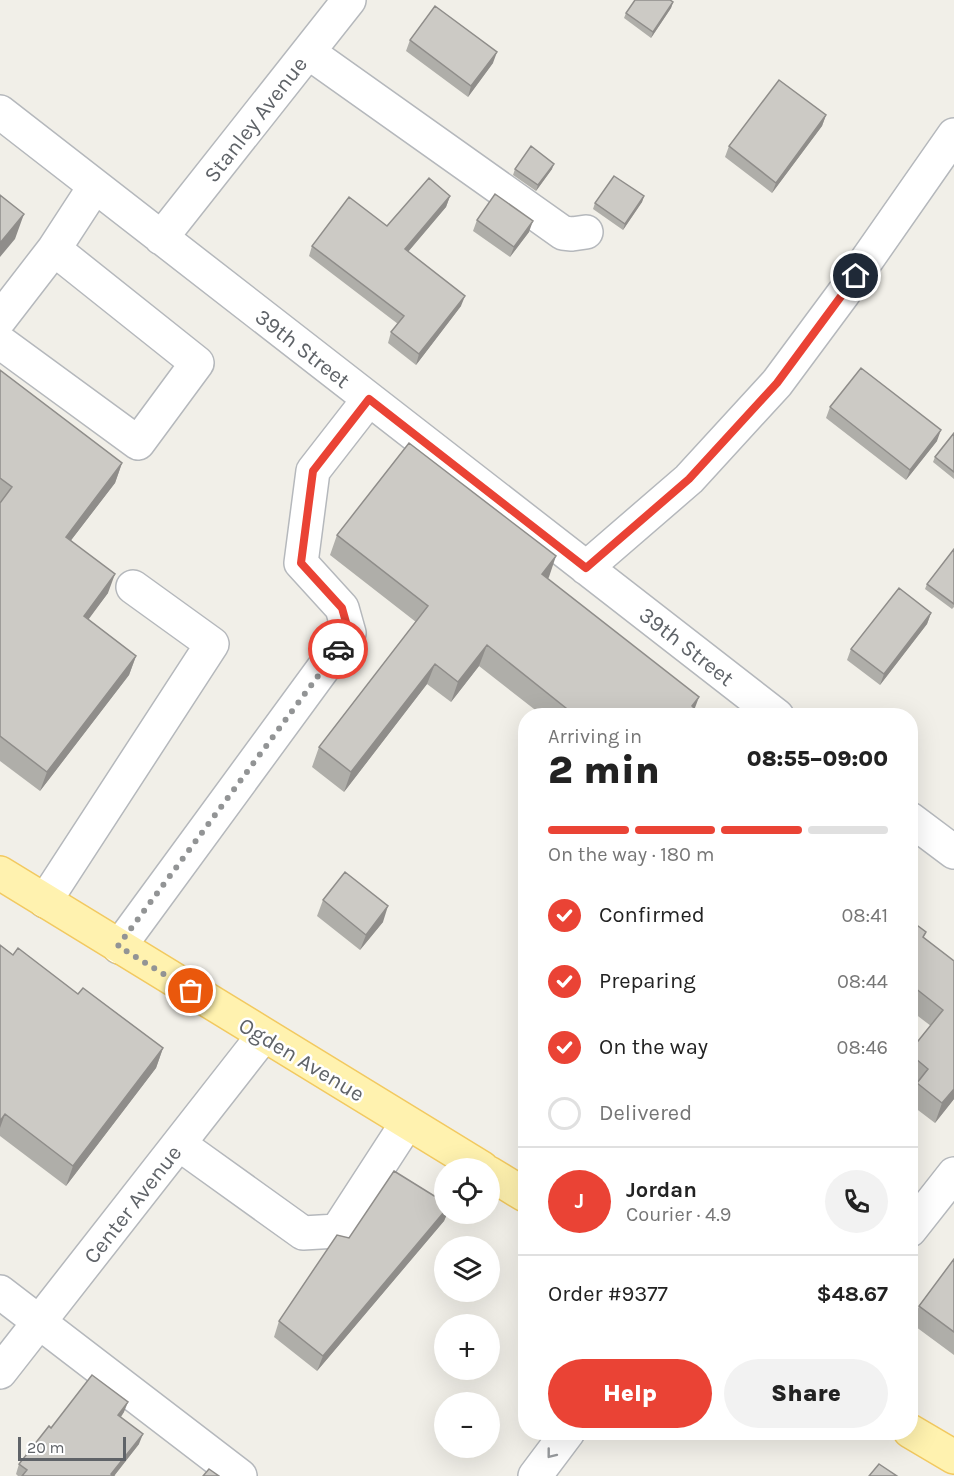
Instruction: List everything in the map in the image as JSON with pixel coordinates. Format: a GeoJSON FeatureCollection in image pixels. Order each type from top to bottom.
{"type":"FeatureCollection","features":[{"type":"Feature","properties":{"kind":"main road","name":"Ogden Avenue"},"geometry":{"type":"LineString","coordinates":[[0,873],[465,1158]]}},
{"type":"Feature","properties":{"kind":"main road"},"geometry":{"type":"LineString","coordinates":[[500,1180],[518,1191]]}},
{"type":"Feature","properties":{"kind":"main road"},"geometry":{"type":"LineString","coordinates":[[918,1436],[954,1457]]}},
{"type":"Feature","properties":{"kind":"street","name":"Stanley Avenue"},"geometry":{"type":"LineString","coordinates":[[161,238],[349,0]]}},
{"type":"Feature","properties":{"kind":"street"},"geometry":{"type":"LineString","coordinates":[[308,52],[563,233],[586,232]]}},
{"type":"Feature","properties":{"kind":"street","name":"39th Street"},"geometry":{"type":"LineString","coordinates":[[0,112],[767,708]]}},
{"type":"Feature","properties":{"kind":"street"},"geometry":{"type":"LineString","coordinates":[[586,568],[689,479],[777,383],[843,294],[954,135]]}},
{"type":"Feature","properties":{"kind":"street"},"geometry":{"type":"LineString","coordinates":[[0,319],[54,249],[95,186]]}},
{"type":"Feature","properties":{"kind":"street"},"geometry":{"type":"LineString","coordinates":[[0,342],[138,443],[197,363],[54,249]]}},
{"type":"Feature","properties":{"kind":"street"},"geometry":{"type":"LineString","coordinates":[[118,946],[349,633],[342,608],[301,563],[313,471],[369,399]]}},
{"type":"Feature","properties":{"kind":"street"},"geometry":{"type":"LineString","coordinates":[[45,901],[212,644],[134,587]]}},
{"type":"Feature","properties":{"kind":"street"},"geometry":{"type":"LineString","coordinates":[[918,825],[954,852]]}},
{"type":"Feature","properties":{"kind":"street","name":"Center Avenue"},"geometry":{"type":"LineString","coordinates":[[0,1372],[263,1036]]}},
{"type":"Feature","properties":{"kind":"street"},"geometry":{"type":"LineString","coordinates":[[179,1144],[303,1233],[337,1231],[407,1123]]}},
{"type":"Feature","properties":{"kind":"street"},"geometry":{"type":"LineString","coordinates":[[918,1220],[954,1174]]}},
{"type":"Feature","properties":{"kind":"street"},"geometry":{"type":"LineString","coordinates":[[0,1292],[240,1476]]}},
{"type":"Feature","properties":{"kind":"street"},"geometry":{"type":"LineString","coordinates":[[534,1476],[562,1440]]}},
{"type":"Feature","properties":{"kind":"building"},"geometry":{"type":"Polygon","coordinates":[[[635,0],[670,0],[673,2],[653,32],[626,13],[635,0]]]}},
{"type":"Feature","properties":{"kind":"building"},"geometry":{"type":"Polygon","coordinates":[[[435,6],[497,52],[471,86],[410,40],[435,6]]]}},
{"type":"Feature","properties":{"kind":"building"},"geometry":{"type":"Polygon","coordinates":[[[779,80],[826,115],[776,183],[729,146],[779,80]]]}},
{"type":"Feature","properties":{"kind":"building"},"geometry":{"type":"Polygon","coordinates":[[[531,146],[554,164],[538,185],[515,169],[531,146]]]}},
{"type":"Feature","properties":{"kind":"building"},"geometry":{"type":"Polygon","coordinates":[[[614,176],[644,196],[625,224],[595,203],[614,176]]]}},
{"type":"Feature","properties":{"kind":"building"},"geometry":{"type":"Polygon","coordinates":[[[429,178],[450,196],[405,249],[465,296],[419,354],[391,332],[404,316],[312,246],[349,197],[387,226],[429,178]]]}},
{"type":"Feature","properties":{"kind":"building"},"geometry":{"type":"Polygon","coordinates":[[[495,194],[533,221],[514,247],[477,220],[495,194]]]}},
{"type":"Feature","properties":{"kind":"building"},"geometry":{"type":"Polygon","coordinates":[[[0,195],[24,214],[0,243],[0,195]]]}},
{"type":"Feature","properties":{"kind":"building"},"geometry":{"type":"Polygon","coordinates":[[[861,368],[941,430],[910,470],[830,407],[861,368]]]}},
{"type":"Feature","properties":{"kind":"building"},"geometry":{"type":"Polygon","coordinates":[[[0,370],[122,463],[66,537],[115,574],[84,616],[136,656],[47,772],[0,736],[0,503],[12,487],[0,478],[0,370]]]}},
{"type":"Feature","properties":{"kind":"building"},"geometry":{"type":"Polygon","coordinates":[[[954,433],[954,472],[935,457],[954,433]]]}},
{"type":"Feature","properties":{"kind":"building"},"geometry":{"type":"Polygon","coordinates":[[[409,443],[556,556],[542,574],[699,697],[692,706],[694,708],[566,708],[487,645],[458,682],[435,664],[351,772],[319,747],[428,606],[337,535],[409,443]]]}},
{"type":"Feature","properties":{"kind":"building"},"geometry":{"type":"Polygon","coordinates":[[[954,549],[954,604],[927,584],[954,549]]]}},
{"type":"Feature","properties":{"kind":"building"},"geometry":{"type":"Polygon","coordinates":[[[899,588],[931,613],[884,674],[851,649],[899,588]]]}},
{"type":"Feature","properties":{"kind":"building"},"geometry":{"type":"Polygon","coordinates":[[[345,872],[388,906],[366,935],[323,900],[345,872]]]}},
{"type":"Feature","properties":{"kind":"building"},"geometry":{"type":"Polygon","coordinates":[[[918,926],[926,932],[923,937],[954,961],[954,1089],[942,1103],[918,1084],[928,1069],[918,1061],[918,1041],[943,1010],[918,990],[918,926]]]}},
{"type":"Feature","properties":{"kind":"building"},"geometry":{"type":"Polygon","coordinates":[[[0,945],[13,955],[18,948],[78,994],[83,988],[163,1048],[73,1166],[5,1114],[0,1121],[0,945]]]}},
{"type":"Feature","properties":{"kind":"building"},"geometry":{"type":"Polygon","coordinates":[[[394,1171],[434,1196],[434,1224],[323,1356],[279,1321],[337,1235],[349,1238],[394,1171]]]}},
{"type":"Feature","properties":{"kind":"building"},"geometry":{"type":"Polygon","coordinates":[[[954,1259],[954,1332],[919,1306],[954,1259]]]}},
{"type":"Feature","properties":{"kind":"building"},"geometry":{"type":"Polygon","coordinates":[[[92,1375],[128,1402],[118,1415],[143,1434],[111,1474],[114,1476],[22,1476],[27,1470],[19,1464],[49,1426],[51,1428],[92,1375]]]}},
{"type":"Feature","properties":{"kind":"building"},"geometry":{"type":"Polygon","coordinates":[[[879,1464],[897,1476],[869,1476],[879,1464]]]}},
{"type":"Feature","properties":{"kind":"building"},"geometry":{"type":"Polygon","coordinates":[[[209,1469],[219,1476],[203,1476],[209,1469]]]}},
{"type":"Feature","properties":{"kind":"way so far"},"geometry":{"type":"LineString","coordinates":[[191,991],[118,946],[338,649]]}},
{"type":"Feature","properties":{"kind":"route"},"geometry":{"type":"LineString","coordinates":[[338,649],[349,633],[342,608],[301,563],[313,471],[369,399],[586,568],[689,479],[777,383],[856,276]]}}]}
